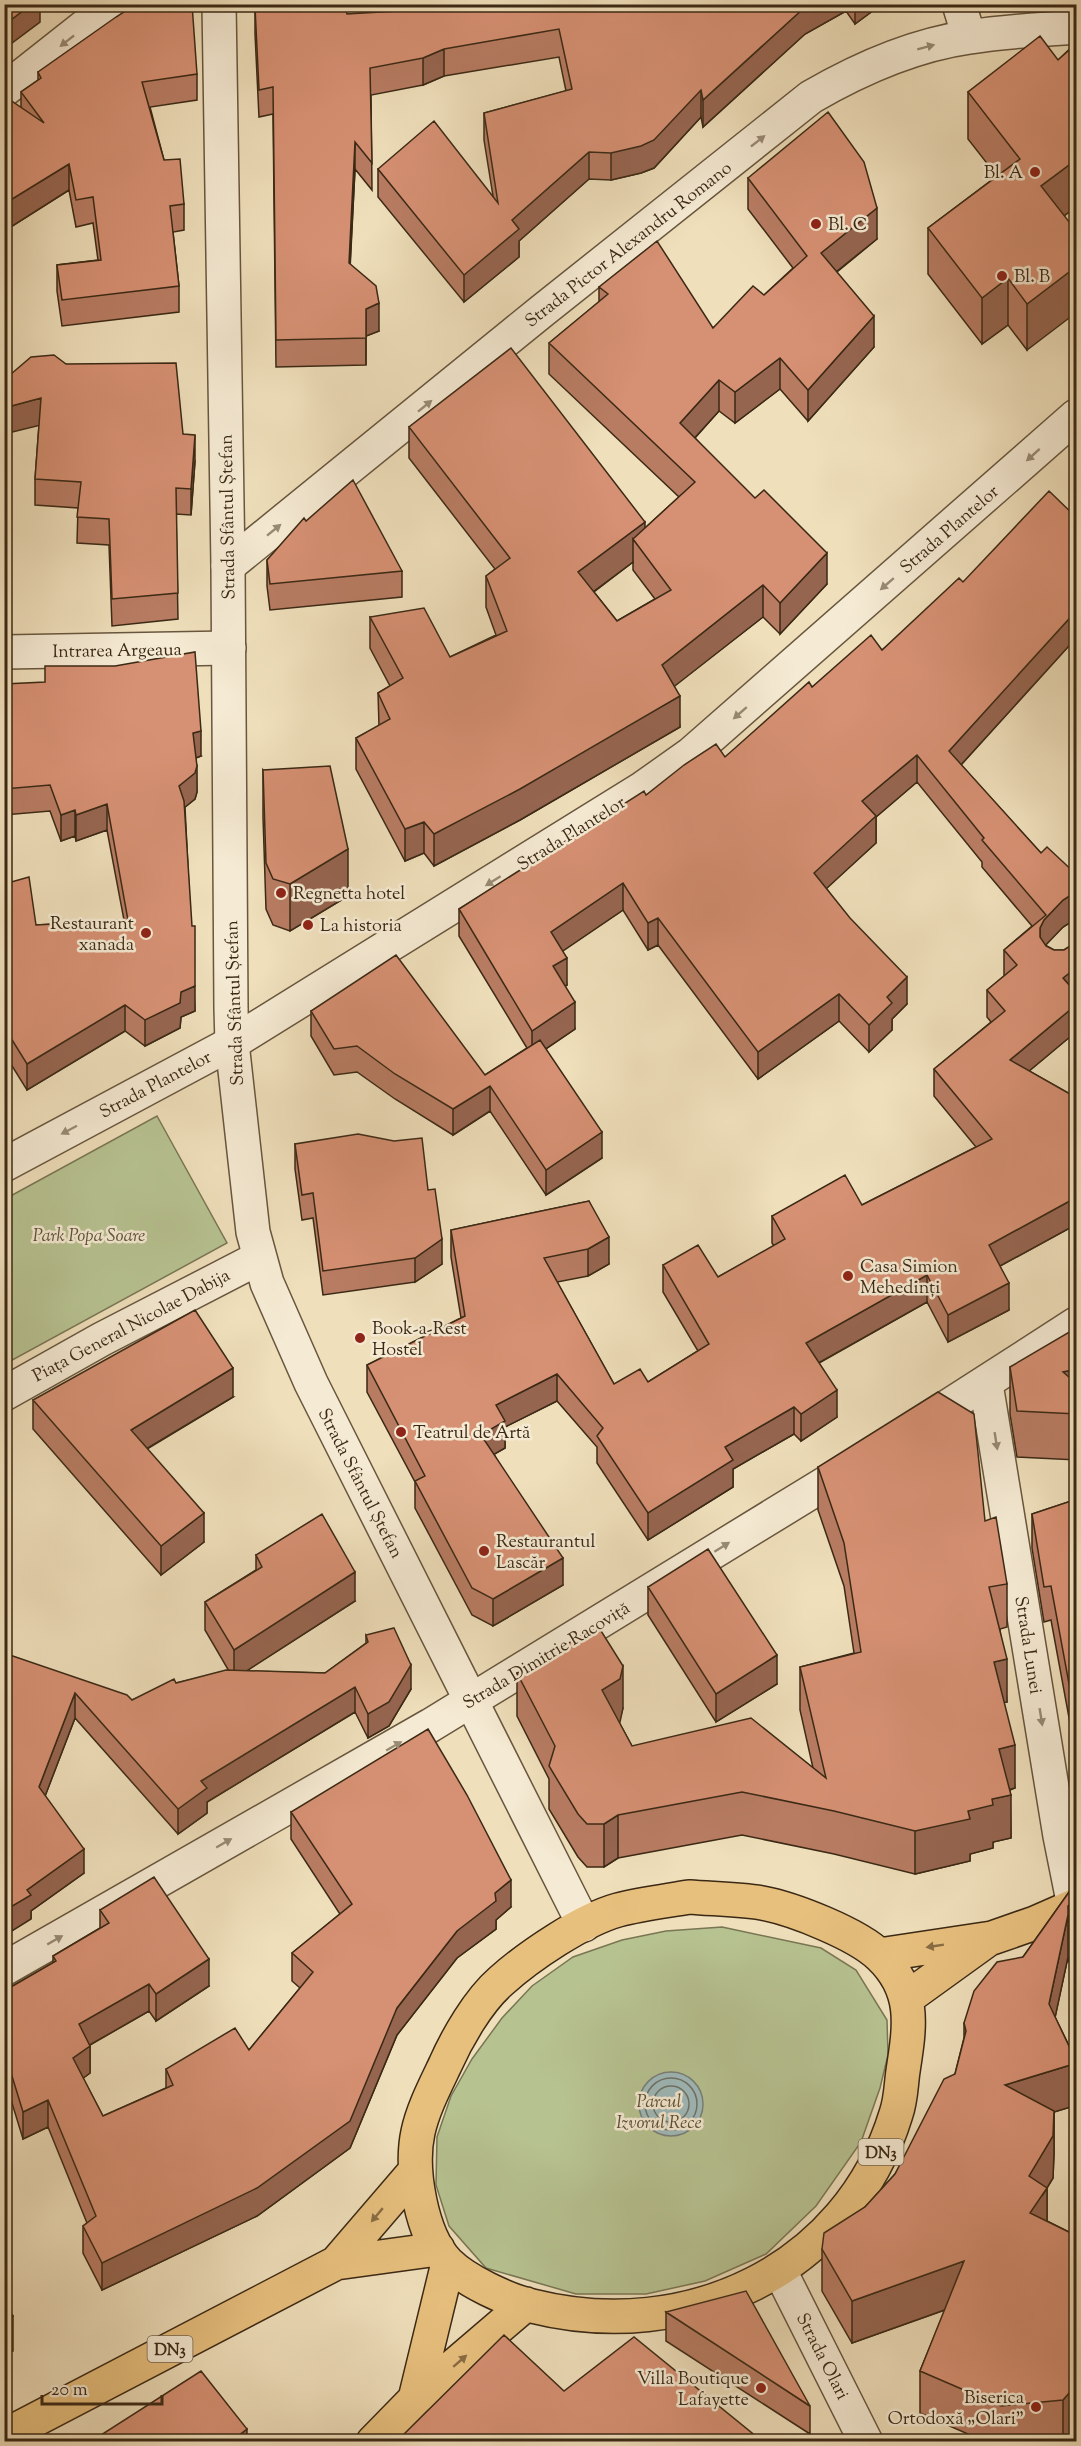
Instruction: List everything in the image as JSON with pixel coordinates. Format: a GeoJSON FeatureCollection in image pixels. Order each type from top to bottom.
{"type":"FeatureCollection","features":[{"type":"Feature","properties":{"kind":"main road","name":"DN3"},"geometry":{"type":"LineString","coordinates":[[690,1897],[764,1904],[841,1929],[879,1955],[894,1973],[907,1998],[907,2046],[897,2112],[871,2174],[831,2228],[780,2271],[748,2288],[681,2311],[621,2316],[567,2314],[526,2304],[473,2281],[443,2256],[425,2218],[415,2171],[418,2132],[431,2094],[458,2036],[497,1983],[532,1956],[584,1925],[615,1911],[690,1897]]}},
{"type":"Feature","properties":{"kind":"main road"},"geometry":{"type":"LineString","coordinates":[[879,1955],[992,1938],[1075,1906]]}},
{"type":"Feature","properties":{"kind":"main road"},"geometry":{"type":"LineString","coordinates":[[907,1998],[992,1938]]}},
{"type":"Feature","properties":{"kind":"main road","name":"DN3"},"geometry":{"type":"LineString","coordinates":[[4,2436],[336,2264],[415,2171]]}},
{"type":"Feature","properties":{"kind":"main road"},"geometry":{"type":"LineString","coordinates":[[415,2399],[443,2256]]}},
{"type":"Feature","properties":{"kind":"main road","name":"DN3"},"geometry":{"type":"LineString","coordinates":[[336,2264],[443,2256]]}},
{"type":"Feature","properties":{"kind":"main road"},"geometry":{"type":"LineString","coordinates":[[373,2442],[415,2399],[526,2304]]}},
{"type":"Feature","properties":{"kind":"street"},"geometry":{"type":"LineString","coordinates":[[4,90],[113,4]]}},
{"type":"Feature","properties":{"kind":"street","name":"Strada Sfântul Ștefan"},"geometry":{"type":"LineString","coordinates":[[219,4],[228,567],[232,1043],[253,1232],[259,1258],[279,1312],[311,1383],[584,1925]]}},
{"type":"Feature","properties":{"kind":"street"},"geometry":{"type":"LineString","coordinates":[[959,4],[969,37]]}},
{"type":"Feature","properties":{"kind":"street","name":"Strada Pictor Alexandru Romano"},"geometry":{"type":"LineString","coordinates":[[228,567],[542,311],[811,97],[851,74],[888,58],[969,37],[1077,27]]}},
{"type":"Feature","properties":{"kind":"street","name":"Strada Plantelor"},"geometry":{"type":"LineString","coordinates":[[4,1165],[232,1043],[633,794],[692,754],[1077,416]]}},
{"type":"Feature","properties":{"kind":"street","name":"Intrarea Argeaua"},"geometry":{"type":"LineString","coordinates":[[5,652],[229,648]]}},
{"type":"Feature","properties":{"kind":"street","name":"Piața General Nicolae Dabija"},"geometry":{"type":"LineString","coordinates":[[4,1394],[102,1339],[259,1258]]}},
{"type":"Feature","properties":{"kind":"street","name":"Strada Dimitrie Racoviță"},"geometry":{"type":"LineString","coordinates":[[4,1969],[472,1700],[986,1384],[1077,1324]]}},
{"type":"Feature","properties":{"kind":"street","name":"Strada Lunei"},"geometry":{"type":"LineString","coordinates":[[986,1384],[1060,1836],[1075,1906]]}},
{"type":"Feature","properties":{"kind":"street","name":"Strada Olari"},"geometry":{"type":"LineString","coordinates":[[780,2271],[866,2442]]}},
{"type":"Feature","properties":{"kind":"green space","name":"Park Popa Soare"},"geometry":{"type":"Polygon","coordinates":[[[157,1116],[227,1243],[5,1364],[5,1199],[157,1116]]]}},
{"type":"Feature","properties":{"kind":"green space","name":"Parcul Izvorul Rece"},"geometry":{"type":"Polygon","coordinates":[[[722,1927],[821,1948],[856,1970],[887,2020],[888,2055],[880,2088],[861,2142],[816,2206],[766,2254],[705,2281],[646,2294],[576,2294],[486,2268],[449,2226],[436,2185],[437,2137],[451,2096],[472,2059],[502,2018],[532,1986],[573,1957],[622,1940],[666,1931],[722,1927]]]}},
{"type":"Feature","properties":{"kind":"water"},"geometry":{"type":"Polygon","coordinates":[[[671,2072],[689,2077],[694,2081],[698,2086],[703,2104],[698,2122],[694,2127],[689,2131],[671,2136],[653,2131],[648,2127],[644,2122],[639,2104],[644,2086],[648,2081],[653,2077],[671,2072]]]}},
{"type":"Feature","properties":{"kind":"building"},"geometry":{"type":"Polygon","coordinates":[[[4,4],[32,4],[4,25],[4,4]]]}},
{"type":"Feature","properties":{"kind":"building"},"geometry":{"type":"Polygon","coordinates":[[[136,4],[192,4],[197,74],[142,82],[164,160],[180,159],[184,204],[170,206],[179,286],[62,300],[57,265],[101,260],[93,197],[76,200],[69,164],[4,204],[4,104],[10,100],[44,123],[21,92],[41,78],[38,72],[136,4]]]}},
{"type":"Feature","properties":{"kind":"building"},"geometry":{"type":"Polygon","coordinates":[[[272,4],[344,4],[347,14],[432,9],[431,4],[809,4],[703,100],[701,90],[654,140],[641,146],[611,153],[589,152],[512,220],[519,229],[464,275],[378,169],[434,121],[498,203],[484,113],[572,89],[559,29],[444,49],[423,58],[370,68],[372,163],[355,142],[349,263],[376,286],[379,303],[366,309],[366,338],[276,340],[273,87],[259,90],[255,7],[272,4]]]}},
{"type":"Feature","properties":{"kind":"building"},"geometry":{"type":"Polygon","coordinates":[[[1040,36],[1058,60],[1077,43],[1077,159],[1041,186],[1077,232],[1077,266],[1027,304],[1008,278],[982,298],[928,228],[1020,159],[968,92],[1040,36]]]}},
{"type":"Feature","properties":{"kind":"building"},"geometry":{"type":"Polygon","coordinates":[[[828,112],[864,162],[877,208],[821,253],[874,316],[808,390],[780,358],[735,392],[719,380],[680,423],[755,498],[764,490],[827,553],[780,603],[763,585],[662,665],[680,696],[520,789],[434,834],[424,822],[405,829],[356,738],[390,719],[378,693],[403,678],[370,617],[424,608],[450,657],[507,631],[486,576],[510,558],[409,427],[511,348],[645,522],[578,572],[617,621],[671,590],[633,539],[695,482],[549,343],[608,294],[599,287],[657,241],[713,328],[753,286],[764,295],[807,256],[748,178],[828,112]]]}},
{"type":"Feature","properties":{"kind":"building"},"geometry":{"type":"Polygon","coordinates":[[[54,355],[66,364],[176,363],[183,434],[195,435],[191,489],[176,488],[178,593],[112,599],[109,519],[77,517],[81,482],[35,479],[41,398],[4,408],[4,380],[31,357],[54,355]]]}},
{"type":"Feature","properties":{"kind":"building"},"geometry":{"type":"Polygon","coordinates":[[[353,480],[402,571],[270,584],[267,560],[304,518],[306,521],[353,480]]]}},
{"type":"Feature","properties":{"kind":"building"},"geometry":{"type":"Polygon","coordinates":[[[1049,491],[1077,518],[1077,610],[949,751],[1041,853],[1047,847],[1077,875],[1077,895],[1071,895],[1063,900],[1044,920],[1040,928],[1040,937],[1046,946],[1054,950],[1064,950],[1077,940],[1077,967],[1063,978],[1077,994],[1077,1004],[1010,1060],[1077,1098],[1077,1197],[989,1245],[1009,1283],[948,1315],[927,1275],[806,1343],[837,1390],[801,1414],[794,1407],[725,1447],[733,1460],[648,1513],[597,1436],[603,1428],[557,1374],[496,1405],[505,1421],[481,1435],[563,1558],[493,1599],[472,1588],[415,1481],[425,1476],[367,1365],[465,1316],[451,1230],[589,1201],[609,1237],[588,1249],[544,1258],[614,1384],[640,1369],[648,1382],[709,1344],[663,1265],[698,1245],[718,1277],[785,1239],[772,1216],[845,1175],[862,1205],[992,1139],[934,1069],[1005,1011],[987,990],[1017,965],[1004,950],[1046,915],[982,840],[984,838],[917,755],[862,801],[876,816],[814,873],[850,918],[907,977],[887,997],[892,1003],[869,1025],[839,994],[758,1052],[658,918],[648,923],[623,883],[551,932],[567,958],[553,966],[575,1002],[532,1031],[459,909],[644,791],[646,795],[684,765],[716,744],[725,757],[809,682],[812,687],[871,635],[882,650],[959,578],[963,582],[1049,491]]]}},
{"type":"Feature","properties":{"kind":"building"},"geometry":{"type":"Polygon","coordinates":[[[195,652],[201,731],[193,733],[197,766],[195,773],[179,786],[184,801],[192,926],[195,926],[195,986],[181,992],[180,1003],[145,1020],[125,1005],[27,1064],[4,1027],[4,884],[29,877],[36,925],[128,920],[107,804],[76,815],[75,810],[61,815],[50,785],[4,789],[4,684],[45,682],[45,666],[115,666],[195,652]]]}},
{"type":"Feature","properties":{"kind":"building"},"geometry":{"type":"Polygon","coordinates":[[[330,766],[348,849],[290,884],[273,879],[266,863],[263,770],[330,766]]]}},
{"type":"Feature","properties":{"kind":"building"},"geometry":{"type":"Polygon","coordinates":[[[396,955],[485,1075],[540,1040],[602,1132],[546,1170],[490,1086],[453,1109],[395,1074],[357,1046],[334,1049],[311,1011],[396,955]]]}},
{"type":"Feature","properties":{"kind":"building"},"geometry":{"type":"Polygon","coordinates":[[[358,1134],[394,1141],[422,1138],[428,1190],[435,1189],[442,1239],[415,1258],[323,1271],[313,1193],[302,1195],[295,1144],[358,1134]]]}},
{"type":"Feature","properties":{"kind":"building"},"geometry":{"type":"Polygon","coordinates":[[[195,1310],[233,1368],[131,1430],[204,1513],[161,1546],[33,1400],[195,1310]]]}},
{"type":"Feature","properties":{"kind":"building"},"geometry":{"type":"Polygon","coordinates":[[[1071,1331],[1077,1343],[1077,1369],[1063,1372],[1077,1384],[1077,1414],[1017,1411],[1010,1367],[1071,1331]]]}},
{"type":"Feature","properties":{"kind":"building"},"geometry":{"type":"Polygon","coordinates":[[[938,1392],[974,1414],[985,1521],[996,1517],[1007,1584],[989,1587],[1007,1659],[994,1662],[1015,1745],[999,1749],[1011,1795],[992,1799],[993,1805],[968,1811],[970,1819],[915,1831],[742,1792],[618,1815],[604,1824],[587,1824],[578,1814],[549,1766],[555,1746],[517,1673],[598,1626],[623,1666],[620,1679],[602,1690],[632,1746],[751,1718],[826,1778],[800,1667],[861,1652],[844,1543],[818,1467],[938,1392]]]}},
{"type":"Feature","properties":{"kind":"building"},"geometry":{"type":"Polygon","coordinates":[[[1077,1499],[1077,1727],[1051,1586],[1044,1587],[1032,1514],[1077,1499]]]}},
{"type":"Feature","properties":{"kind":"building"},"geometry":{"type":"Polygon","coordinates":[[[322,1514],[355,1572],[234,1650],[205,1602],[262,1567],[256,1555],[322,1514]]]}},
{"type":"Feature","properties":{"kind":"building"},"geometry":{"type":"Polygon","coordinates":[[[708,1549],[777,1655],[716,1694],[648,1587],[708,1549]]]}},
{"type":"Feature","properties":{"kind":"building"},"geometry":{"type":"Polygon","coordinates":[[[394,1628],[411,1665],[389,1702],[368,1714],[355,1687],[201,1781],[207,1788],[178,1809],[75,1693],[39,1787],[84,1849],[27,1890],[31,1895],[4,1911],[4,1653],[127,1695],[132,1700],[174,1679],[176,1683],[226,1670],[325,1673],[368,1642],[366,1635],[394,1628]]]}},
{"type":"Feature","properties":{"kind":"building"},"geometry":{"type":"Polygon","coordinates":[[[428,1729],[467,1795],[511,1880],[495,1893],[496,1901],[457,1931],[397,2008],[350,2121],[257,2188],[102,2263],[83,2226],[96,2216],[48,2100],[23,2112],[4,2050],[4,1991],[56,1961],[53,1956],[109,1923],[100,1910],[154,1877],[209,1959],[156,1994],[149,1984],[79,2024],[90,2046],[73,2058],[103,2116],[173,2085],[166,2069],[235,2028],[249,2050],[313,1972],[292,1953],[352,1904],[291,1812],[428,1729]]]}},
{"type":"Feature","properties":{"kind":"building"},"geometry":{"type":"Polygon","coordinates":[[[1074,1885],[1049,2004],[1077,2063],[1005,2085],[1054,2111],[1053,2136],[1029,2176],[1047,2188],[1030,2213],[1077,2236],[1077,2384],[1063,2400],[1001,2406],[920,2371],[964,2261],[852,2301],[822,2249],[824,2233],[865,2207],[895,2174],[944,2079],[955,2074],[966,2031],[964,2023],[974,1991],[997,1962],[1023,1957],[1074,1885]]]}},
{"type":"Feature","properties":{"kind":"building"},"geometry":{"type":"Polygon","coordinates":[[[1077,1901],[1077,1921],[1068,1906],[1077,1901]]]}},
{"type":"Feature","properties":{"kind":"building"},"geometry":{"type":"Polygon","coordinates":[[[746,2291],[810,2406],[666,2312],[746,2291]]]}},
{"type":"Feature","properties":{"kind":"building"},"geometry":{"type":"Polygon","coordinates":[[[4,2302],[13,2316],[4,2321],[4,2302]]]}},
{"type":"Feature","properties":{"kind":"building"},"geometry":{"type":"Polygon","coordinates":[[[504,2335],[564,2391],[634,2337],[763,2442],[396,2442],[504,2335]]]}},
{"type":"Feature","properties":{"kind":"building"},"geometry":{"type":"Polygon","coordinates":[[[201,2371],[247,2429],[230,2442],[90,2442],[201,2371]]]}},
{"type":"Feature","properties":{"kind":"place","name":"Bl. A"},"geometry":{"type":"Point","coordinates":[1035,172]}},
{"type":"Feature","properties":{"kind":"place","name":"Bl. C"},"geometry":{"type":"Point","coordinates":[816,224]}},
{"type":"Feature","properties":{"kind":"place","name":"Bl. B"},"geometry":{"type":"Point","coordinates":[1002,276]}},
{"type":"Feature","properties":{"kind":"place","name":"Regnetta hotel"},"geometry":{"type":"Point","coordinates":[281,893]}},
{"type":"Feature","properties":{"kind":"place","name":"La historia"},"geometry":{"type":"Point","coordinates":[308,925]}},
{"type":"Feature","properties":{"kind":"place","name":"Restaurant xanada"},"geometry":{"type":"Point","coordinates":[146,933]}},
{"type":"Feature","properties":{"kind":"place","name":"Casa Simion Mehedinți"},"geometry":{"type":"Point","coordinates":[848,1276]}},
{"type":"Feature","properties":{"kind":"place","name":"Book-a-Rest Hostel"},"geometry":{"type":"Point","coordinates":[360,1338]}},
{"type":"Feature","properties":{"kind":"place","name":"Teatrul de Artă"},"geometry":{"type":"Point","coordinates":[401,1432]}},
{"type":"Feature","properties":{"kind":"place","name":"Restaurantul Lascăr"},"geometry":{"type":"Point","coordinates":[484,1551]}},
{"type":"Feature","properties":{"kind":"place","name":"Villa Boutique Lafayette"},"geometry":{"type":"Point","coordinates":[761,2388]}},
{"type":"Feature","properties":{"kind":"place","name":"Biserica Ortodoxă „Olari”"},"geometry":{"type":"Point","coordinates":[1036,2407]}}]}
